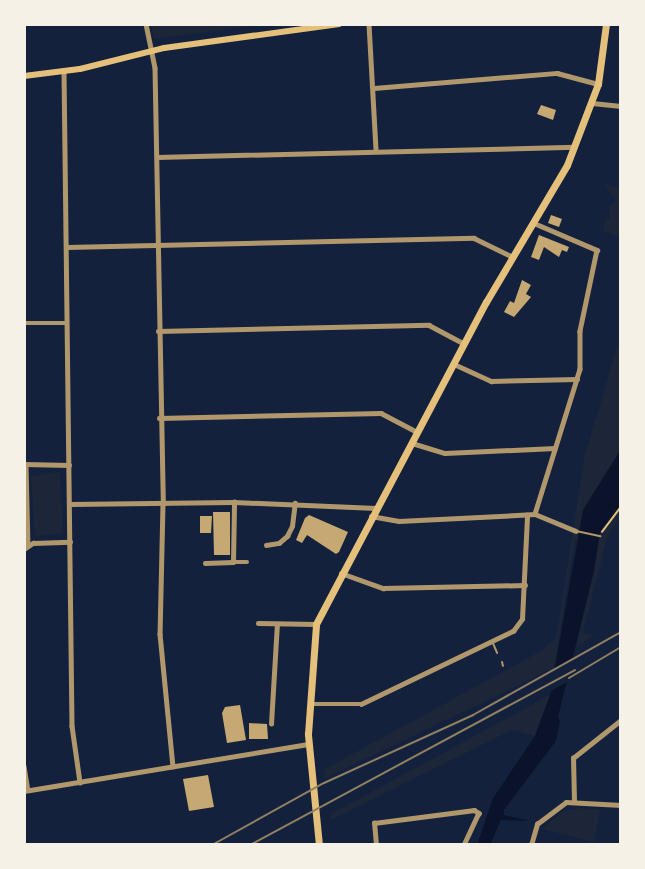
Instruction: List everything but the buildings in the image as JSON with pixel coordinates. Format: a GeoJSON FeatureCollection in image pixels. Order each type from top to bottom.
{"type":"FeatureCollection","features":[{"type":"Feature","properties":{"kind":"main road"},"geometry":{"type":"LineString","coordinates":[[24,76],[64,71],[152,52],[339,24]]}},
{"type":"Feature","properties":{"kind":"main road"},"geometry":{"type":"LineString","coordinates":[[319,845],[308,744],[308,704],[316,624],[340,573],[464,344],[575,147],[598,84],[606,24]]}},
{"type":"Feature","properties":{"kind":"street"},"geometry":{"type":"LineString","coordinates":[[146,24],[152,52],[157,157],[159,418],[164,504],[160,634],[173,766]]}},
{"type":"Feature","properties":{"kind":"street"},"geometry":{"type":"LineString","coordinates":[[369,24],[375,88],[376,149]]}},
{"type":"Feature","properties":{"kind":"street"},"geometry":{"type":"LineString","coordinates":[[64,71],[72,726],[80,782]]}},
{"type":"Feature","properties":{"kind":"street"},"geometry":{"type":"LineString","coordinates":[[375,88],[557,73],[598,84]]}},
{"type":"Feature","properties":{"kind":"street"},"geometry":{"type":"LineString","coordinates":[[592,103],[621,106]]}},
{"type":"Feature","properties":{"kind":"street"},"geometry":{"type":"LineString","coordinates":[[157,157],[376,149],[575,147]]}},
{"type":"Feature","properties":{"kind":"street"},"geometry":{"type":"LineString","coordinates":[[534,223],[597,250],[580,331],[580,369],[535,514]]}},
{"type":"Feature","properties":{"kind":"street"},"geometry":{"type":"LineString","coordinates":[[67,248],[474,238],[513,257]]}},
{"type":"Feature","properties":{"kind":"street"},"geometry":{"type":"LineString","coordinates":[[24,323],[67,323]]}},
{"type":"Feature","properties":{"kind":"street"},"geometry":{"type":"LineString","coordinates":[[158,331],[429,325],[464,344]]}},
{"type":"Feature","properties":{"kind":"street"},"geometry":{"type":"LineString","coordinates":[[454,364],[491,381],[577,379]]}},
{"type":"Feature","properties":{"kind":"street"},"geometry":{"type":"LineString","coordinates":[[159,418],[381,413],[417,432]]}},
{"type":"Feature","properties":{"kind":"street"},"geometry":{"type":"LineString","coordinates":[[412,442],[445,453],[555,448]]}},
{"type":"Feature","properties":{"kind":"street"},"geometry":{"type":"LineString","coordinates":[[69,465],[25,465],[26,547],[70,542]]}},
{"type":"Feature","properties":{"kind":"street"},"geometry":{"type":"LineString","coordinates":[[70,504],[234,502],[376,508]]}},
{"type":"Feature","properties":{"kind":"street"},"geometry":{"type":"LineString","coordinates":[[233,562],[234,502]]}},
{"type":"Feature","properties":{"kind":"street"},"geometry":{"type":"LineString","coordinates":[[266,545],[279,543],[286,536],[292,526],[295,503]]}},
{"type":"Feature","properties":{"kind":"street"},"geometry":{"type":"LineString","coordinates":[[371,516],[391,521],[535,514],[576,531]]}},
{"type":"Feature","properties":{"kind":"street"},"geometry":{"type":"LineString","coordinates":[[308,704],[361,704],[492,641],[519,625],[529,535],[527,515]]}},
{"type":"Feature","properties":{"kind":"street"},"geometry":{"type":"LineString","coordinates":[[205,563],[247,562]]}},
{"type":"Feature","properties":{"kind":"street"},"geometry":{"type":"LineString","coordinates":[[340,573],[383,588],[525,585]]}},
{"type":"Feature","properties":{"kind":"street"},"geometry":{"type":"LineString","coordinates":[[258,623],[316,624]]}},
{"type":"Feature","properties":{"kind":"street"},"geometry":{"type":"LineString","coordinates":[[271,724],[277,624]]}},
{"type":"Feature","properties":{"kind":"street"},"geometry":{"type":"LineString","coordinates":[[574,801],[573,758],[621,720]]}},
{"type":"Feature","properties":{"kind":"street"},"geometry":{"type":"LineString","coordinates":[[24,766],[26,790],[308,744]]}},
{"type":"Feature","properties":{"kind":"street"},"geometry":{"type":"LineString","coordinates":[[531,845],[537,825],[566,802],[621,805]]}},
{"type":"Feature","properties":{"kind":"street"},"geometry":{"type":"LineString","coordinates":[[376,845],[374,823],[474,810],[479,813],[464,845]]}},
{"type":"Feature","properties":{"kind":"lane"},"geometry":{"type":"LineString","coordinates":[[576,531],[600,536]]}},
{"type":"Feature","properties":{"kind":"lane"},"geometry":{"type":"LineString","coordinates":[[492,641],[497,653]]}},
{"type":"Feature","properties":{"kind":"path"},"geometry":{"type":"LineString","coordinates":[[600,536],[621,507]]}},
{"type":"Feature","properties":{"kind":"shaded area"},"geometry":{"type":"Polygon","coordinates":[[[151,24],[267,24],[154,39],[151,24]]]}},
{"type":"Feature","properties":{"kind":"shaded area"},"geometry":{"type":"Polygon","coordinates":[[[603,183],[621,189],[621,237],[603,231],[605,218],[610,219],[610,206],[616,200],[603,183]]]}},
{"type":"Feature","properties":{"kind":"shaded area"},"geometry":{"type":"Polygon","coordinates":[[[621,334],[621,516],[608,534],[583,633],[593,636],[576,647],[594,571],[575,540],[554,668],[324,779],[325,769],[541,651],[556,638],[585,455],[621,334]]]}},
{"type":"Feature","properties":{"kind":"shaded area"},"geometry":{"type":"Polygon","coordinates":[[[621,449],[621,504],[600,532],[594,571],[558,717],[560,721],[556,741],[504,810],[504,815],[530,821],[501,820],[490,845],[477,845],[493,798],[535,736],[550,695],[583,510],[621,449]]]}},
{"type":"Feature","properties":{"kind":"shaded area"},"geometry":{"type":"Polygon","coordinates":[[[60,472],[63,533],[35,536],[31,476],[60,472]]]}},
{"type":"Feature","properties":{"kind":"shaded area"},"geometry":{"type":"Polygon","coordinates":[[[550,695],[535,736],[512,730],[331,820],[331,814],[550,695]]]}},
{"type":"Feature","properties":{"kind":"shaded area"},"geometry":{"type":"Polygon","coordinates":[[[581,808],[600,810],[594,842],[542,829],[563,811],[581,808]]]}},
{"type":"Feature","properties":{"kind":"pier"},"geometry":{"type":"Polygon","coordinates":[[[576,656],[570,680],[548,693],[551,671],[576,656]]]}},
{"type":"Feature","properties":{"kind":"railway"},"geometry":{"type":"LineString","coordinates":[[212,845],[324,783],[473,715],[621,632]]}},
{"type":"Feature","properties":{"kind":"railway"},"geometry":{"type":"LineString","coordinates":[[569,678],[621,647]]}},
{"type":"Feature","properties":{"kind":"railway"},"geometry":{"type":"LineString","coordinates":[[250,845],[575,670]]}}]}
